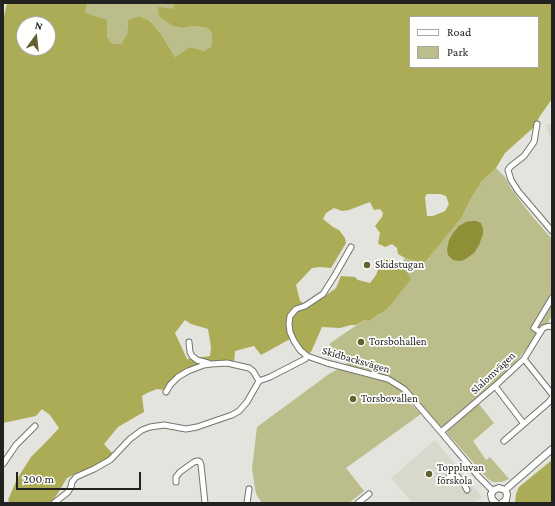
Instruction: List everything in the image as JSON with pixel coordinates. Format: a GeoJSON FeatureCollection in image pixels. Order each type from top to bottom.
{"type":"FeatureCollection","features":[{"type":"Feature","properties":{"kind":"street"},"geometry":{"type":"LineString","coordinates":[[537,124],[534,142],[524,156],[508,170],[511,180],[518,191],[552,231]]}},
{"type":"Feature","properties":{"kind":"street","name":"Skidbacksvägen"},"geometry":{"type":"LineString","coordinates":[[351,247],[323,294],[296,310],[290,316],[288,324],[294,341],[300,350],[307,356],[327,363],[388,379],[404,389],[493,491]]}},
{"type":"Feature","properties":{"kind":"street"},"geometry":{"type":"LineString","coordinates":[[552,298],[534,328],[540,332],[543,328],[552,327]]}},
{"type":"Feature","properties":{"kind":"street","name":"Slalomvägen"},"geometry":{"type":"LineString","coordinates":[[441,432],[524,359],[540,332]]}},
{"type":"Feature","properties":{"kind":"street"},"geometry":{"type":"LineString","coordinates":[[189,342],[192,356],[197,360],[211,364]]}},
{"type":"Feature","properties":{"kind":"street"},"geometry":{"type":"LineString","coordinates":[[54,503],[68,492],[76,476],[94,469],[110,460],[130,438],[142,430],[150,426],[164,425],[186,429],[197,427],[232,415],[239,411],[247,402],[259,382],[305,359],[307,356]]}},
{"type":"Feature","properties":{"kind":"street"},"geometry":{"type":"LineString","coordinates":[[524,359],[552,394]]}},
{"type":"Feature","properties":{"kind":"street"},"geometry":{"type":"LineString","coordinates":[[166,392],[170,385],[178,377],[188,371],[211,364],[227,363],[249,368],[253,371],[259,382]]}},
{"type":"Feature","properties":{"kind":"street"},"geometry":{"type":"LineString","coordinates":[[495,386],[524,424]]}},
{"type":"Feature","properties":{"kind":"street"},"geometry":{"type":"LineString","coordinates":[[504,441],[552,398]]}},
{"type":"Feature","properties":{"kind":"street"},"geometry":{"type":"LineString","coordinates":[[3,464],[16,445],[35,426]]}},
{"type":"Feature","properties":{"kind":"street"},"geometry":{"type":"LineString","coordinates":[[505,490],[552,449]]}},
{"type":"Feature","properties":{"kind":"street"},"geometry":{"type":"LineString","coordinates":[[176,482],[176,477],[180,472],[194,462],[200,462],[205,503]]}},
{"type":"Feature","properties":{"kind":"street"},"geometry":{"type":"LineString","coordinates":[[448,478],[467,462]]}},
{"type":"Feature","properties":{"kind":"street"},"geometry":{"type":"LineString","coordinates":[[454,473],[464,484],[467,490]]}},
{"type":"Feature","properties":{"kind":"street"},"geometry":{"type":"LineString","coordinates":[[247,503],[249,488]]}},
{"type":"Feature","properties":{"kind":"street"},"geometry":{"type":"LineString","coordinates":[[493,502],[491,496],[493,491],[498,488],[505,490]]}},
{"type":"Feature","properties":{"kind":"street"},"geometry":{"type":"LineString","coordinates":[[504,502],[507,495],[505,490]]}},
{"type":"Feature","properties":{"kind":"street"},"geometry":{"type":"LineString","coordinates":[[358,503],[369,494]]}},
{"type":"Feature","properties":{"kind":"shaded area"},"geometry":{"type":"Polygon","coordinates":[[[7,3],[121,3],[87,4],[85,13],[107,20],[107,37],[112,44],[121,44],[127,34],[128,20],[139,16],[150,21],[161,34],[175,57],[190,47],[204,51],[212,46],[212,34],[208,28],[193,26],[183,28],[173,26],[159,16],[158,7],[173,9],[175,3],[552,3],[552,99],[534,127],[505,153],[496,168],[482,181],[470,200],[462,217],[424,263],[405,258],[398,254],[397,248],[392,244],[385,247],[378,243],[380,233],[375,226],[382,217],[383,213],[380,209],[374,210],[370,202],[349,210],[342,211],[334,208],[326,213],[323,219],[339,230],[345,238],[346,243],[331,268],[312,268],[296,285],[300,301],[310,307],[336,288],[341,276],[355,277],[358,280],[370,283],[376,275],[382,259],[391,259],[406,271],[411,279],[387,309],[369,321],[364,320],[356,325],[340,328],[322,327],[311,352],[305,357],[290,339],[261,355],[254,346],[235,351],[234,364],[211,362],[174,378],[164,390],[157,389],[142,396],[144,412],[118,427],[104,444],[113,454],[95,468],[67,478],[51,503],[10,503],[8,500],[17,479],[31,457],[59,428],[50,415],[42,409],[36,416],[3,423],[3,21],[7,3]],[[427,194],[425,197],[427,216],[433,216],[445,211],[449,204],[446,196],[440,194],[427,194]],[[185,320],[175,333],[187,359],[210,356],[211,347],[208,329],[191,324],[185,320]]]}},
{"type":"Feature","properties":{"kind":"shaded area"},"geometry":{"type":"Polygon","coordinates":[[[552,123],[552,143],[546,125],[552,123]]]}},
{"type":"Feature","properties":{"kind":"shaded area"},"geometry":{"type":"Polygon","coordinates":[[[472,221],[481,223],[483,229],[483,234],[479,245],[474,253],[464,260],[453,260],[448,255],[447,250],[449,240],[459,226],[466,222],[472,221]]]}},
{"type":"Feature","properties":{"kind":"shaded area","name":"Toppluvan förskola"},"geometry":{"type":"Polygon","coordinates":[[[435,440],[482,497],[474,503],[412,503],[391,478],[435,440]]]}},
{"type":"Feature","properties":{"kind":"shaded area"},"geometry":{"type":"Polygon","coordinates":[[[552,460],[552,503],[515,503],[516,494],[519,487],[552,460]]]}},
{"type":"Feature","properties":{"kind":"green space"},"geometry":{"type":"Polygon","coordinates":[[[175,3],[173,26],[183,28],[193,26],[208,28],[212,34],[212,46],[204,51],[190,47],[175,57],[161,34],[150,21],[139,16],[128,20],[127,34],[121,44],[112,44],[85,13],[87,4],[175,3]]]}},
{"type":"Feature","properties":{"kind":"green space"},"geometry":{"type":"Polygon","coordinates":[[[496,168],[505,177],[510,187],[531,215],[552,239],[552,315],[547,324],[541,327],[535,338],[504,375],[443,426],[440,427],[413,396],[408,401],[421,414],[346,468],[364,491],[349,503],[262,503],[256,494],[252,469],[257,427],[329,374],[347,364],[329,344],[364,320],[369,321],[380,314],[406,271],[400,266],[405,258],[424,262],[462,217],[470,200],[482,181],[496,168]]]}},
{"type":"Feature","properties":{"kind":"green space"},"geometry":{"type":"Polygon","coordinates":[[[478,403],[494,423],[473,441],[486,460],[490,457],[509,479],[502,482],[493,482],[488,479],[447,433],[448,430],[478,403]]]}},
{"type":"Feature","properties":{"kind":"place","name":"Skidstugan"},"geometry":{"type":"Point","coordinates":[367,265]}},
{"type":"Feature","properties":{"kind":"place","name":"Torsbohallen"},"geometry":{"type":"Point","coordinates":[361,342]}},
{"type":"Feature","properties":{"kind":"place","name":"Torsbovallen"},"geometry":{"type":"Point","coordinates":[353,399]}},
{"type":"Feature","properties":{"kind":"place","name":"Toppluvan förskola"},"geometry":{"type":"Point","coordinates":[429,474]}}]}
